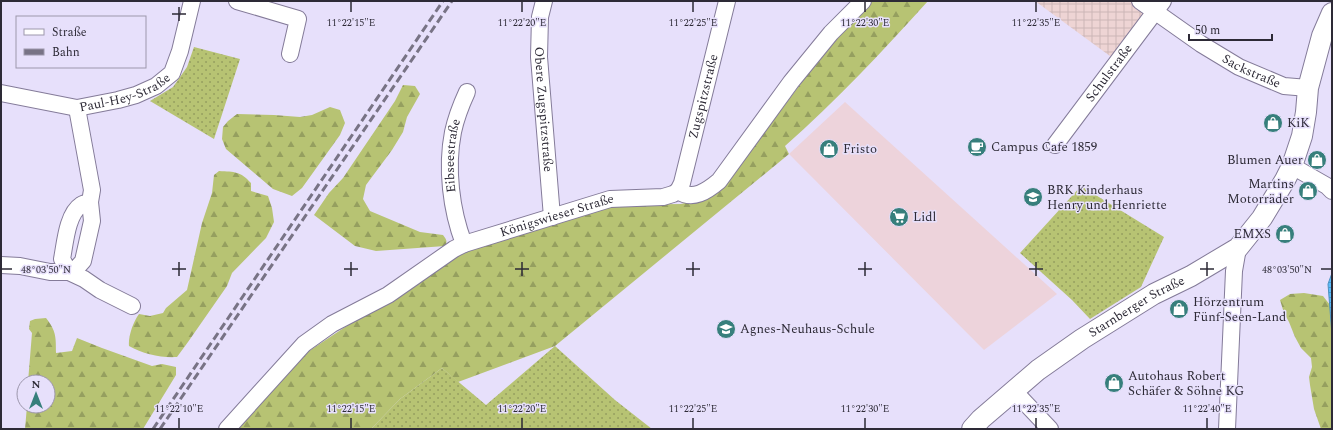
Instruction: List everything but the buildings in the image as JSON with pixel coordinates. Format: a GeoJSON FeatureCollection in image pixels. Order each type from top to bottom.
{"type":"FeatureCollection","features":[{"type":"Feature","properties":{"kind":"main road","name":"Starnberger Straße"},"geometry":{"type":"LineString","coordinates":[[972,429],[1014,390],[1043,366],[1097,329],[1154,294],[1191,276],[1238,248],[1262,218],[1292,166],[1302,136],[1308,88],[1322,36],[1332,13]]}},
{"type":"Feature","properties":{"kind":"street","name":"Paul-Hey-Straße"},"geometry":{"type":"LineString","coordinates":[[1,93],[77,108],[136,95],[156,86],[172,73],[180,51],[192,1]]}},
{"type":"Feature","properties":{"kind":"street"},"geometry":{"type":"LineString","coordinates":[[237,1],[298,19],[290,54]]}},
{"type":"Feature","properties":{"kind":"street","name":"Obere Zugspitzstraße"},"geometry":{"type":"LineString","coordinates":[[544,1],[540,17],[539,57],[552,217]]}},
{"type":"Feature","properties":{"kind":"street","name":"Zugspitzstraße"},"geometry":{"type":"LineString","coordinates":[[678,191],[682,183],[727,1]]}},
{"type":"Feature","properties":{"kind":"street","name":"Königswieser Straße"},"geometry":{"type":"LineString","coordinates":[[227,429],[304,344],[332,324],[388,295],[454,249],[464,244],[610,199],[663,197],[678,191],[683,195],[691,196],[710,188],[719,181],[791,82],[831,33],[862,1]]}},
{"type":"Feature","properties":{"kind":"street","name":"Sackstraße"},"geometry":{"type":"LineString","coordinates":[[1140,1],[1158,6],[1201,44],[1239,68],[1284,86],[1308,88]]}},
{"type":"Feature","properties":{"kind":"street","name":"Schulstraße"},"geometry":{"type":"LineString","coordinates":[[1055,145],[1158,6]]}},
{"type":"Feature","properties":{"kind":"street","name":"Eibseestraße"},"geometry":{"type":"LineString","coordinates":[[464,244],[459,231],[451,185],[451,154],[453,132],[458,113],[467,92]]}},
{"type":"Feature","properties":{"kind":"street"},"geometry":{"type":"LineString","coordinates":[[1,265],[20,266],[50,272],[69,272],[74,270],[83,261],[92,221],[90,202],[92,190],[77,108]]}},
{"type":"Feature","properties":{"kind":"street"},"geometry":{"type":"LineString","coordinates":[[1292,166],[1327,186],[1332,191]]}},
{"type":"Feature","properties":{"kind":"street"},"geometry":{"type":"LineString","coordinates":[[90,202],[81,204],[73,213],[62,259],[69,272],[132,306]]}},
{"type":"Feature","properties":{"kind":"street"},"geometry":{"type":"LineString","coordinates":[[1227,429],[1234,271],[1238,248]]}},
{"type":"Feature","properties":{"kind":"street"},"geometry":{"type":"LineString","coordinates":[[1014,390],[1050,429]]}},
{"type":"Feature","properties":{"kind":"shaded area"},"geometry":{"type":"Polygon","coordinates":[[[1035,1],[1135,1],[1150,12],[1114,59],[1035,1]]]}},
{"type":"Feature","properties":{"kind":"shaded area"},"geometry":{"type":"Polygon","coordinates":[[[845,102],[1057,294],[984,350],[789,154],[845,102]]]}},
{"type":"Feature","properties":{"kind":"green space"},"geometry":{"type":"Polygon","coordinates":[[[871,1],[928,1],[858,76],[785,146],[789,154],[555,346],[458,382],[442,368],[400,399],[371,429],[237,429],[303,355],[461,250],[610,205],[681,204],[712,196],[760,138],[835,38],[871,1]]]}},
{"type":"Feature","properties":{"kind":"green space"},"geometry":{"type":"Polygon","coordinates":[[[194,47],[240,59],[214,139],[150,101],[173,87],[187,67],[194,47]]]}},
{"type":"Feature","properties":{"kind":"green space"},"geometry":{"type":"Polygon","coordinates":[[[403,85],[415,86],[420,94],[407,117],[403,132],[392,150],[366,185],[363,199],[370,211],[420,232],[443,235],[446,239],[446,243],[445,246],[376,251],[355,246],[314,215],[329,193],[343,178],[395,101],[403,85]]]}},
{"type":"Feature","properties":{"kind":"green space"},"geometry":{"type":"Polygon","coordinates":[[[330,107],[340,110],[345,123],[340,135],[302,188],[292,196],[273,189],[226,149],[222,139],[223,127],[237,114],[300,117],[312,115],[330,107]]]}},
{"type":"Feature","properties":{"kind":"green space"},"geometry":{"type":"Polygon","coordinates":[[[219,171],[233,172],[244,176],[251,183],[251,191],[268,196],[274,222],[266,238],[232,273],[227,286],[177,357],[152,355],[134,349],[129,346],[129,338],[133,325],[139,314],[150,316],[163,313],[166,308],[187,290],[202,223],[212,193],[214,175],[219,171]]]}},
{"type":"Feature","properties":{"kind":"green space"},"geometry":{"type":"Polygon","coordinates":[[[1081,186],[1164,237],[1141,287],[1090,319],[1072,300],[1020,253],[1081,186]]]}},
{"type":"Feature","properties":{"kind":"green space"},"geometry":{"type":"Polygon","coordinates":[[[1304,293],[1323,296],[1330,305],[1332,335],[1332,429],[1321,429],[1314,409],[1310,385],[1309,377],[1312,367],[1311,358],[1301,348],[1295,337],[1280,300],[1290,294],[1304,293]]]}},
{"type":"Feature","properties":{"kind":"green space"},"geometry":{"type":"Polygon","coordinates":[[[46,318],[52,327],[55,334],[56,353],[72,351],[77,338],[152,366],[162,364],[176,367],[176,375],[143,429],[25,429],[26,414],[56,414],[56,374],[29,374],[32,333],[29,329],[30,321],[46,318]]]}},
{"type":"Feature","properties":{"kind":"green space"},"geometry":{"type":"Polygon","coordinates":[[[555,346],[615,400],[652,429],[371,429],[400,399],[442,368],[486,405],[555,346]]]}},
{"type":"Feature","properties":{"kind":"water"},"geometry":{"type":"Polygon","coordinates":[[[1332,273],[1332,335],[1328,284],[1332,273]]]}},
{"type":"Feature","properties":{"kind":"railway"},"geometry":{"type":"LineString","coordinates":[[153,429],[443,1]]}},
{"type":"Feature","properties":{"kind":"railway"},"geometry":{"type":"LineString","coordinates":[[160,429],[452,1]]}},
{"type":"Feature","properties":{"kind":"place","name":"KiK"},"geometry":{"type":"Point","coordinates":[1273,123]}},
{"type":"Feature","properties":{"kind":"place","name":"Campus Cafe 1859"},"geometry":{"type":"Point","coordinates":[977,147]}},
{"type":"Feature","properties":{"kind":"place","name":"Fristo"},"geometry":{"type":"Point","coordinates":[829,149]}},
{"type":"Feature","properties":{"kind":"place","name":"Blumen Auer"},"geometry":{"type":"Point","coordinates":[1317,160]}},
{"type":"Feature","properties":{"kind":"place","name":"Martins Motorräder"},"geometry":{"type":"Point","coordinates":[1308,191]}},
{"type":"Feature","properties":{"kind":"place","name":"BRK Kinderhaus Henry und Henriette"},"geometry":{"type":"Point","coordinates":[1033,197]}},
{"type":"Feature","properties":{"kind":"place","name":"Lidl"},"geometry":{"type":"Point","coordinates":[899,217]}},
{"type":"Feature","properties":{"kind":"place","name":"EMXS"},"geometry":{"type":"Point","coordinates":[1285,234]}},
{"type":"Feature","properties":{"kind":"place","name":"Hörzentrum Fünf-Seen-Land"},"geometry":{"type":"Point","coordinates":[1179,309]}},
{"type":"Feature","properties":{"kind":"place","name":"Agnes-Neuhaus-Schule"},"geometry":{"type":"Point","coordinates":[726,329]}},
{"type":"Feature","properties":{"kind":"place","name":"Autohaus Robert Schäfer & Söhne KG"},"geometry":{"type":"Point","coordinates":[1114,383]}}]}
